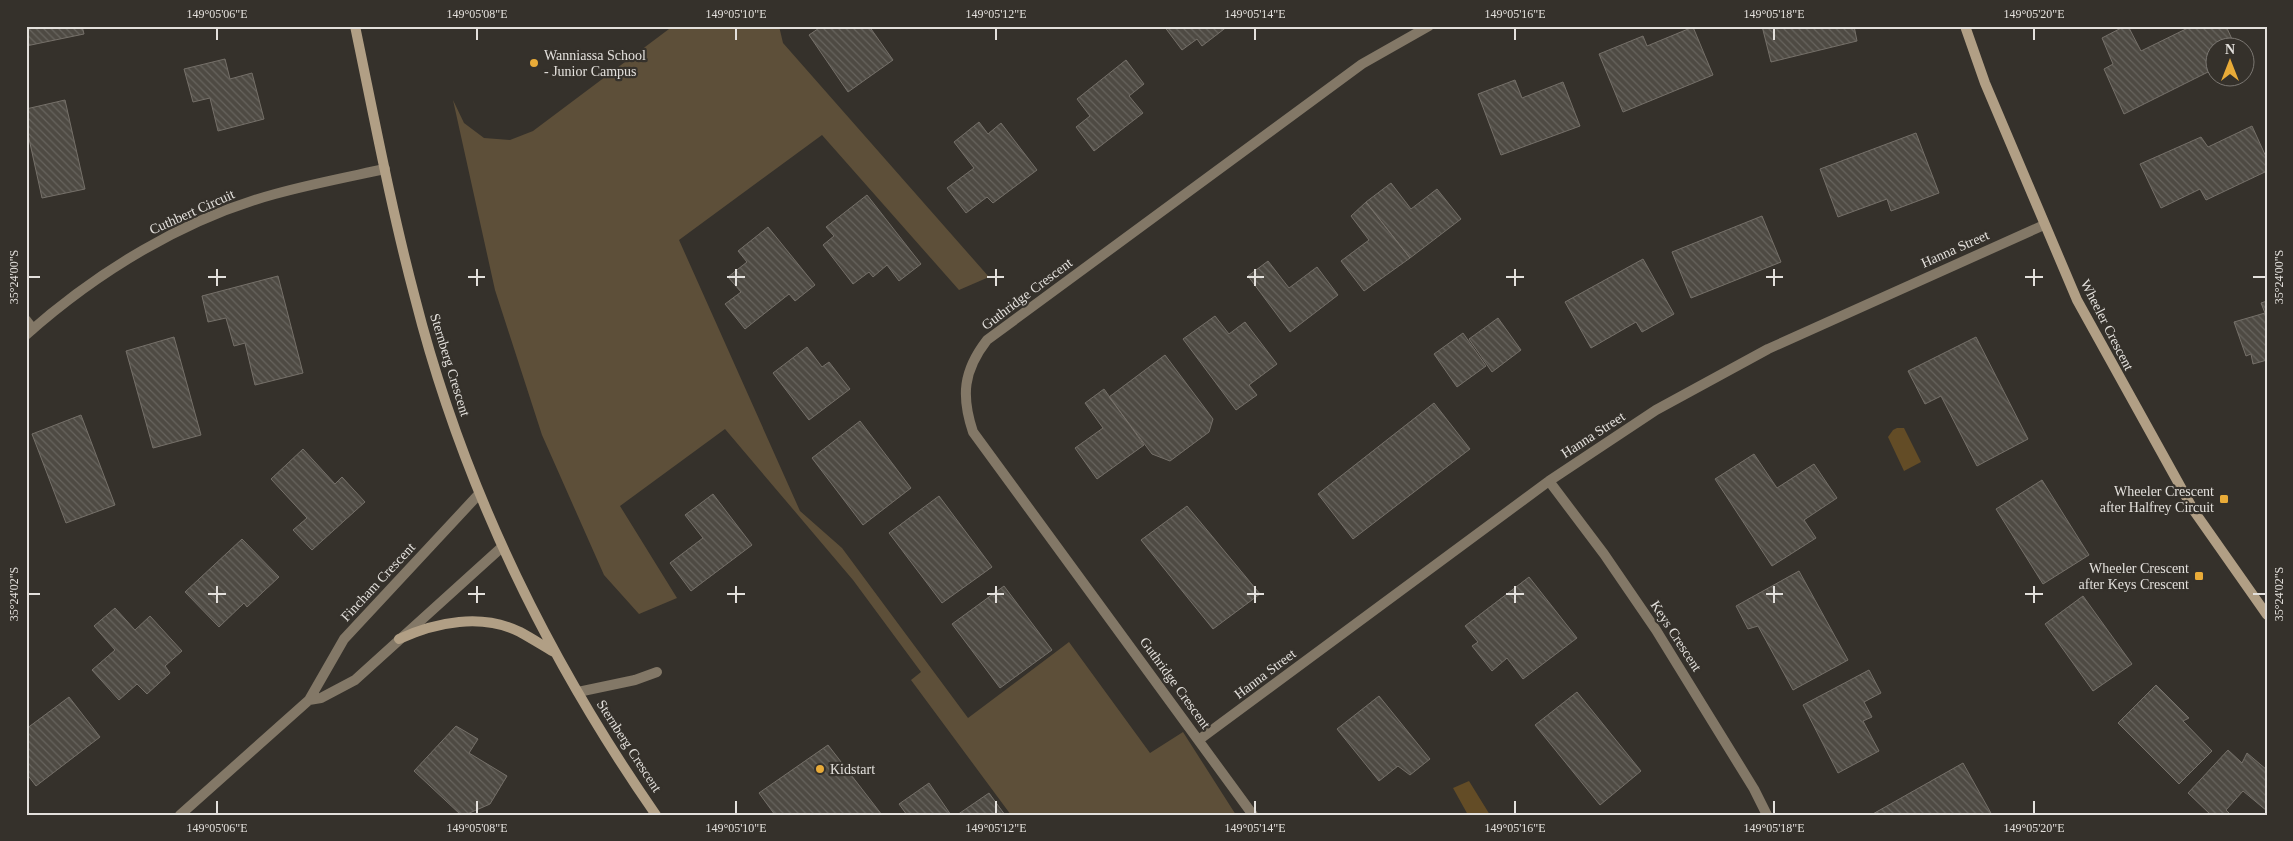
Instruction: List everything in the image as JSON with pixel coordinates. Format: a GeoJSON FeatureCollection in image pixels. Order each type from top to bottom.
{"type":"FeatureCollection","features":[{"type":"Feature","properties":{"kind":"street","name":"Sternberg Crescent"},"geometry":{"type":"LineString","coordinates":[[355,26],[415,299],[455,430],[479,494],[502,547],[554,652],[656,815]]}},
{"type":"Feature","properties":{"kind":"street","name":"Guthridge Crescent"},"geometry":{"type":"LineString","coordinates":[[1253,815],[974,432],[966,411],[965,388],[974,357],[988,340],[1362,64],[1429,26]]}},
{"type":"Feature","properties":{"kind":"street","name":"Wheeler Crescent"},"geometry":{"type":"LineString","coordinates":[[1965,26],[1985,83],[2044,225],[2082,308],[2194,511],[2267,615]]}},
{"type":"Feature","properties":{"kind":"street","name":"Cuthbert Circuit"},"geometry":{"type":"LineString","coordinates":[[26,320],[30,332],[70,298],[148,246],[231,208],[274,194],[385,169]]}},
{"type":"Feature","properties":{"kind":"street","name":"Hanna Street"},"geometry":{"type":"LineString","coordinates":[[1200,740],[1548,481],[1656,410],[1768,349],[2044,225]]}},
{"type":"Feature","properties":{"kind":"street","name":"Keys Crescent"},"geometry":{"type":"LineString","coordinates":[[1548,481],[1604,554],[1656,630],[1754,789],[1767,815]]}},
{"type":"Feature","properties":{"kind":"street","name":"Fincham Crescent"},"geometry":{"type":"LineString","coordinates":[[180,815],[309,700],[344,639],[479,494]]}},
{"type":"Feature","properties":{"kind":"street","name":"Fincham Crescent"},"geometry":{"type":"LineString","coordinates":[[309,700],[321,698],[355,680],[502,547]]}},
{"type":"Feature","properties":{"kind":"street"},"geometry":{"type":"LineString","coordinates":[[399,639],[418,630],[458,621],[478,621],[518,631],[554,652]]}},
{"type":"Feature","properties":{"kind":"street","name":"Sternberg Crescent"},"geometry":{"type":"LineString","coordinates":[[578,692],[635,680],[657,672]]}},
{"type":"Feature","properties":{"kind":"shaded area"},"geometry":{"type":"Polygon","coordinates":[[[673,26],[779,26],[783,43],[989,277],[959,290],[822,135],[679,240],[800,511],[842,548],[968,718],[1069,642],[1150,753],[1183,732],[1236,815],[1011,815],[911,680],[921,672],[853,580],[725,429],[620,506],[677,598],[639,614],[604,575],[542,435],[495,290],[453,100],[464,123],[484,138],[510,140],[533,131],[673,26]]]}},
{"type":"Feature","properties":{"kind":"shaded area"},"geometry":{"type":"Polygon","coordinates":[[[1897,428],[1904,428],[1921,462],[1904,471],[1888,437],[1897,428]]]}},
{"type":"Feature","properties":{"kind":"shaded area"},"geometry":{"type":"Polygon","coordinates":[[[1469,781],[1490,815],[1468,815],[1453,788],[1469,781]]]}},
{"type":"Feature","properties":{"kind":"building"},"geometry":{"type":"Polygon","coordinates":[[[26,26],[82,26],[84,34],[26,46],[26,26]]]}},
{"type":"Feature","properties":{"kind":"building"},"geometry":{"type":"Polygon","coordinates":[[[822,26],[869,26],[893,60],[848,92],[809,35],[822,26]]]}},
{"type":"Feature","properties":{"kind":"building"},"geometry":{"type":"Polygon","coordinates":[[[1164,26],[1228,26],[1202,46],[1197,39],[1182,50],[1164,26]]]}},
{"type":"Feature","properties":{"kind":"building"},"geometry":{"type":"Polygon","coordinates":[[[1762,26],[1854,26],[1857,41],[1771,62],[1762,26]]]}},
{"type":"Feature","properties":{"kind":"building"},"geometry":{"type":"Polygon","coordinates":[[[2128,26],[2141,51],[2192,26],[2226,26],[2231,38],[2206,38],[2206,73],[2124,114],[2104,69],[2113,64],[2102,38],[2128,26]]]}},
{"type":"Feature","properties":{"kind":"building"},"geometry":{"type":"Polygon","coordinates":[[[1693,27],[1713,75],[1623,112],[1599,54],[1643,36],[1647,46],[1693,27]]]}},
{"type":"Feature","properties":{"kind":"building"},"geometry":{"type":"Polygon","coordinates":[[[225,59],[230,79],[252,73],[264,119],[218,131],[210,98],[193,102],[184,69],[225,59]]]}},
{"type":"Feature","properties":{"kind":"building"},"geometry":{"type":"Polygon","coordinates":[[[1126,60],[1144,84],[1129,96],[1143,113],[1094,151],[1076,127],[1090,116],[1077,99],[1126,60]]]}},
{"type":"Feature","properties":{"kind":"building"},"geometry":{"type":"Polygon","coordinates":[[[1515,80],[1522,98],[1563,82],[1580,126],[1501,155],[1478,94],[1515,80]]]}},
{"type":"Feature","properties":{"kind":"building"},"geometry":{"type":"Polygon","coordinates":[[[65,100],[85,189],[42,198],[26,125],[26,109],[65,100]]]}},
{"type":"Feature","properties":{"kind":"building"},"geometry":{"type":"Polygon","coordinates":[[[979,122],[988,134],[1001,123],[1037,170],[993,203],[987,197],[966,213],[947,188],[974,168],[954,142],[979,122]]]}},
{"type":"Feature","properties":{"kind":"building"},"geometry":{"type":"Polygon","coordinates":[[[2252,126],[2267,159],[2267,171],[2206,200],[2200,189],[2161,208],[2140,164],[2201,137],[2208,147],[2252,126]]]}},
{"type":"Feature","properties":{"kind":"building"},"geometry":{"type":"Polygon","coordinates":[[[1916,133],[1939,193],[1891,211],[1887,199],[1838,217],[1820,169],[1916,133]]]}},
{"type":"Feature","properties":{"kind":"building"},"geometry":{"type":"Polygon","coordinates":[[[1391,183],[1411,209],[1437,189],[1461,219],[1410,258],[1366,202],[1391,183]]]}},
{"type":"Feature","properties":{"kind":"building"},"geometry":{"type":"Polygon","coordinates":[[[867,195],[921,264],[899,281],[887,265],[873,277],[869,272],[853,284],[823,245],[834,236],[826,227],[867,195]]]}},
{"type":"Feature","properties":{"kind":"building"},"geometry":{"type":"Polygon","coordinates":[[[1366,202],[1410,258],[1364,291],[1341,261],[1369,240],[1351,216],[1366,202]]]}},
{"type":"Feature","properties":{"kind":"building"},"geometry":{"type":"Polygon","coordinates":[[[1762,216],[1781,262],[1691,298],[1672,252],[1762,216]]]}},
{"type":"Feature","properties":{"kind":"building"},"geometry":{"type":"Polygon","coordinates":[[[768,227],[815,285],[795,301],[789,294],[745,329],[725,304],[741,292],[728,277],[747,262],[738,251],[768,227]]]}},
{"type":"Feature","properties":{"kind":"building"},"geometry":{"type":"Polygon","coordinates":[[[1643,259],[1674,314],[1642,332],[1636,322],[1591,348],[1565,302],[1643,259]]]}},
{"type":"Feature","properties":{"kind":"building"},"geometry":{"type":"Polygon","coordinates":[[[1268,261],[1289,288],[1317,267],[1338,295],[1290,332],[1248,276],[1268,261]]]}},
{"type":"Feature","properties":{"kind":"building"},"geometry":{"type":"Polygon","coordinates":[[[278,276],[303,373],[255,385],[245,343],[234,346],[226,318],[208,322],[202,296],[278,276]]]}},
{"type":"Feature","properties":{"kind":"building"},"geometry":{"type":"Polygon","coordinates":[[[2267,301],[2267,360],[2253,364],[2251,354],[2246,356],[2234,322],[2265,313],[2261,303],[2267,301]]]}},
{"type":"Feature","properties":{"kind":"building"},"geometry":{"type":"Polygon","coordinates":[[[1215,316],[1229,334],[1245,322],[1277,364],[1249,385],[1257,395],[1236,410],[1183,339],[1215,316]]]}},
{"type":"Feature","properties":{"kind":"building"},"geometry":{"type":"Polygon","coordinates":[[[1498,318],[1521,350],[1492,372],[1469,339],[1498,318]]]}},
{"type":"Feature","properties":{"kind":"building"},"geometry":{"type":"Polygon","coordinates":[[[1463,333],[1486,366],[1457,387],[1434,354],[1463,333]]]}},
{"type":"Feature","properties":{"kind":"building"},"geometry":{"type":"Polygon","coordinates":[[[174,337],[201,435],[153,448],[126,351],[174,337]]]}},
{"type":"Feature","properties":{"kind":"building"},"geometry":{"type":"Polygon","coordinates":[[[1976,337],[2028,439],[1977,466],[1941,396],[1925,404],[1908,371],[1976,337]]]}},
{"type":"Feature","properties":{"kind":"building"},"geometry":{"type":"Polygon","coordinates":[[[807,347],[822,367],[829,362],[850,389],[809,420],[773,373],[807,347]]]}},
{"type":"Feature","properties":{"kind":"building"},"geometry":{"type":"Polygon","coordinates":[[[1165,355],[1213,419],[1209,432],[1170,461],[1152,454],[1109,397],[1165,355]]]}},
{"type":"Feature","properties":{"kind":"building"},"geometry":{"type":"Polygon","coordinates":[[[1104,389],[1144,445],[1097,479],[1075,448],[1103,428],[1085,403],[1104,389]]]}},
{"type":"Feature","properties":{"kind":"building"},"geometry":{"type":"Polygon","coordinates":[[[1434,403],[1470,449],[1353,539],[1318,494],[1434,403]]]}},
{"type":"Feature","properties":{"kind":"building"},"geometry":{"type":"Polygon","coordinates":[[[81,415],[115,505],[66,523],[32,434],[81,415]]]}},
{"type":"Feature","properties":{"kind":"building"},"geometry":{"type":"Polygon","coordinates":[[[860,421],[911,488],[863,525],[812,458],[860,421]]]}},
{"type":"Feature","properties":{"kind":"building"},"geometry":{"type":"Polygon","coordinates":[[[303,449],[335,484],[342,477],[365,502],[312,550],[293,530],[307,518],[271,479],[303,449]]]}},
{"type":"Feature","properties":{"kind":"building"},"geometry":{"type":"Polygon","coordinates":[[[1754,454],[1777,488],[1814,464],[1837,498],[1804,520],[1816,538],[1772,566],[1715,479],[1754,454]]]}},
{"type":"Feature","properties":{"kind":"building"},"geometry":{"type":"Polygon","coordinates":[[[2042,480],[2089,555],[2043,584],[1996,509],[2042,480]]]}},
{"type":"Feature","properties":{"kind":"building"},"geometry":{"type":"Polygon","coordinates":[[[713,494],[752,545],[691,591],[670,563],[703,538],[685,515],[713,494]]]}},
{"type":"Feature","properties":{"kind":"building"},"geometry":{"type":"Polygon","coordinates":[[[939,496],[992,567],[942,603],[889,533],[939,496]]]}},
{"type":"Feature","properties":{"kind":"building"},"geometry":{"type":"Polygon","coordinates":[[[1187,506],[1260,594],[1213,629],[1141,540],[1187,506]]]}},
{"type":"Feature","properties":{"kind":"building"},"geometry":{"type":"Polygon","coordinates":[[[242,539],[279,577],[247,607],[244,603],[219,627],[185,592],[242,539]]]}},
{"type":"Feature","properties":{"kind":"building"},"geometry":{"type":"Polygon","coordinates":[[[1799,571],[1848,660],[1793,690],[1758,626],[1748,629],[1736,606],[1799,571]]]}},
{"type":"Feature","properties":{"kind":"building"},"geometry":{"type":"Polygon","coordinates":[[[1529,577],[1577,638],[1523,679],[1507,658],[1492,671],[1472,646],[1478,642],[1465,626],[1529,577]]]}},
{"type":"Feature","properties":{"kind":"building"},"geometry":{"type":"Polygon","coordinates":[[[1004,586],[1052,650],[1000,688],[952,624],[1004,586]]]}},
{"type":"Feature","properties":{"kind":"building"},"geometry":{"type":"Polygon","coordinates":[[[2083,596],[2132,664],[2093,691],[2045,624],[2083,596]]]}},
{"type":"Feature","properties":{"kind":"building"},"geometry":{"type":"Polygon","coordinates":[[[115,608],[135,630],[150,616],[182,651],[165,666],[170,673],[147,694],[137,684],[119,700],[92,670],[115,650],[94,626],[115,608]]]}},
{"type":"Feature","properties":{"kind":"building"},"geometry":{"type":"Polygon","coordinates":[[[1869,670],[1881,693],[1864,702],[1872,717],[1863,721],[1879,751],[1838,773],[1803,705],[1869,670]]]}},
{"type":"Feature","properties":{"kind":"building"},"geometry":{"type":"Polygon","coordinates":[[[2156,685],[2189,718],[2183,721],[2212,751],[2179,784],[2118,723],[2156,685]]]}},
{"type":"Feature","properties":{"kind":"building"},"geometry":{"type":"Polygon","coordinates":[[[1577,692],[1641,771],[1600,805],[1535,725],[1577,692]]]}},
{"type":"Feature","properties":{"kind":"building"},"geometry":{"type":"Polygon","coordinates":[[[1379,696],[1430,759],[1410,775],[1398,766],[1379,781],[1337,729],[1379,696]]]}},
{"type":"Feature","properties":{"kind":"building"},"geometry":{"type":"Polygon","coordinates":[[[69,697],[100,737],[36,786],[26,773],[26,729],[69,697]]]}},
{"type":"Feature","properties":{"kind":"building"},"geometry":{"type":"Polygon","coordinates":[[[456,726],[478,739],[469,753],[507,776],[490,804],[465,815],[461,815],[414,771],[456,726]]]}},
{"type":"Feature","properties":{"kind":"building","name":"Kidstart"},"geometry":{"type":"Polygon","coordinates":[[[828,745],[882,815],[775,815],[759,793],[828,745]]]}},
{"type":"Feature","properties":{"kind":"building"},"geometry":{"type":"Polygon","coordinates":[[[2228,750],[2242,763],[2247,753],[2267,770],[2267,811],[2243,791],[2226,810],[2231,815],[2211,815],[2188,793],[2228,750]]]}},
{"type":"Feature","properties":{"kind":"building"},"geometry":{"type":"Polygon","coordinates":[[[1963,763],[1992,815],[1871,815],[1963,763]]]}},
{"type":"Feature","properties":{"kind":"building"},"geometry":{"type":"Polygon","coordinates":[[[929,783],[951,815],[907,815],[899,804],[929,783]]]}},
{"type":"Feature","properties":{"kind":"building"},"geometry":{"type":"Polygon","coordinates":[[[989,793],[1005,815],[957,815],[989,793]]]}},
{"type":"Feature","properties":{"kind":"place","name":"Wanniassa School - Junior Campus"},"geometry":{"type":"Point","coordinates":[534,63]}},
{"type":"Feature","properties":{"kind":"place","name":"Wheeler Crescent after Halfrey Circuit"},"geometry":{"type":"Point","coordinates":[2224,499]}},
{"type":"Feature","properties":{"kind":"place","name":"Wheeler Crescent after Keys Crescent"},"geometry":{"type":"Point","coordinates":[2199,576]}},
{"type":"Feature","properties":{"kind":"place","name":"Kidstart"},"geometry":{"type":"Point","coordinates":[820,769]}}]}
